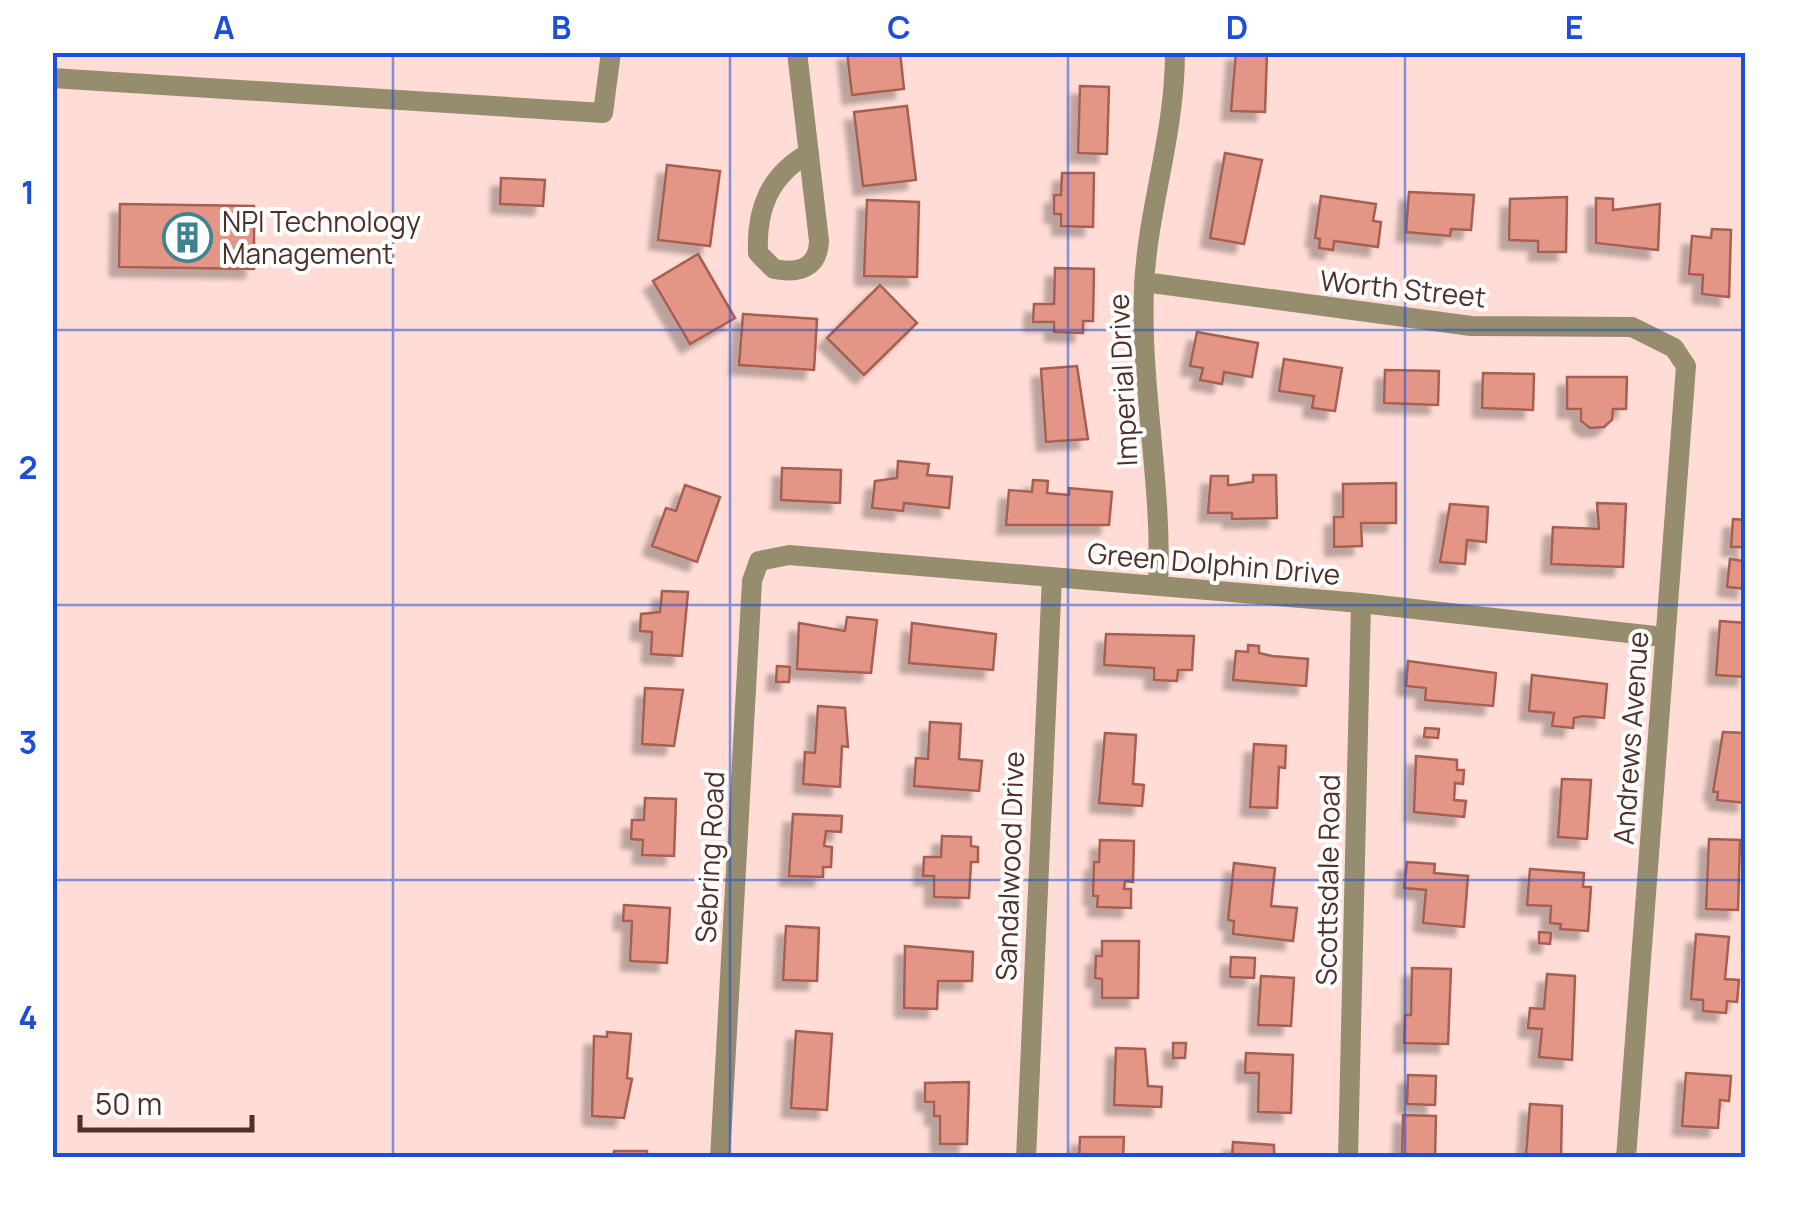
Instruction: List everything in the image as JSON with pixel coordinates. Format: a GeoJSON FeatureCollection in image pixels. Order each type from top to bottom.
{"type":"FeatureCollection","features":[{"type":"Feature","properties":{"kind":"street"},"geometry":{"type":"LineString","coordinates":[[52,78],[603,113],[611,52]]}},
{"type":"Feature","properties":{"kind":"street"},"geometry":{"type":"LineString","coordinates":[[797,52],[809,153],[818,254],[804,269],[774,269],[758,253],[765,198],[782,172],[809,153]]}},
{"type":"Feature","properties":{"kind":"street","name":"Imperial Drive"},"geometry":{"type":"LineString","coordinates":[[1158,586],[1160,538],[1143,341],[1144,282],[1172,126],[1174,52]]}},
{"type":"Feature","properties":{"kind":"street","name":"Worth Street"},"geometry":{"type":"LineString","coordinates":[[1144,282],[1471,326],[1632,327],[1656,336]]}},
{"type":"Feature","properties":{"kind":"street","name":"Andrews Avenue"},"geometry":{"type":"LineString","coordinates":[[1626,1158],[1664,637],[1687,386],[1686,366],[1674,348],[1656,336]]}},
{"type":"Feature","properties":{"kind":"street","name":"Green Dolphin Drive"},"geometry":{"type":"LineString","coordinates":[[759,561],[789,555],[1052,577],[1361,603],[1664,637]]}},
{"type":"Feature","properties":{"kind":"street","name":"Sebring Road"},"geometry":{"type":"LineString","coordinates":[[720,1158],[752,581],[759,561]]}},
{"type":"Feature","properties":{"kind":"street","name":"Sandalwood Drive"},"geometry":{"type":"LineString","coordinates":[[1026,1158],[1052,577]]}},
{"type":"Feature","properties":{"kind":"street","name":"Scottsdale Road"},"geometry":{"type":"LineString","coordinates":[[1348,1158],[1361,603]]}},
{"type":"Feature","properties":{"kind":"building"},"geometry":{"type":"Polygon","coordinates":[[[847,52],[900,52],[904,89],[852,95],[847,52]]]}},
{"type":"Feature","properties":{"kind":"building"},"geometry":{"type":"Polygon","coordinates":[[[1236,52],[1267,52],[1265,112],[1231,111],[1236,52]]]}},
{"type":"Feature","properties":{"kind":"building"},"geometry":{"type":"Polygon","coordinates":[[[1080,86],[1109,87],[1107,154],[1078,153],[1080,86]]]}},
{"type":"Feature","properties":{"kind":"building"},"geometry":{"type":"Polygon","coordinates":[[[907,106],[916,180],[863,186],[854,112],[907,106]]]}},
{"type":"Feature","properties":{"kind":"building"},"geometry":{"type":"Polygon","coordinates":[[[1225,153],[1262,160],[1244,244],[1210,238],[1225,153]]]}},
{"type":"Feature","properties":{"kind":"building"},"geometry":{"type":"Polygon","coordinates":[[[667,165],[720,171],[710,246],[658,240],[667,165]]]}},
{"type":"Feature","properties":{"kind":"building"},"geometry":{"type":"Polygon","coordinates":[[[1062,173],[1094,173],[1093,227],[1061,226],[1061,214],[1054,214],[1054,195],[1061,195],[1062,173]]]}},
{"type":"Feature","properties":{"kind":"building"},"geometry":{"type":"Polygon","coordinates":[[[501,178],[545,180],[543,206],[500,204],[501,178]]]}},
{"type":"Feature","properties":{"kind":"building"},"geometry":{"type":"Polygon","coordinates":[[[1409,192],[1474,195],[1471,230],[1451,229],[1450,236],[1406,232],[1409,192]]]}},
{"type":"Feature","properties":{"kind":"building"},"geometry":{"type":"Polygon","coordinates":[[[1321,196],[1376,204],[1373,221],[1381,222],[1378,247],[1334,241],[1333,250],[1319,248],[1320,239],[1315,238],[1321,196]]]}},
{"type":"Feature","properties":{"kind":"building"},"geometry":{"type":"Polygon","coordinates":[[[1567,197],[1566,252],[1538,252],[1538,241],[1509,240],[1510,199],[1567,197]]]}},
{"type":"Feature","properties":{"kind":"building"},"geometry":{"type":"Polygon","coordinates":[[[1596,198],[1613,199],[1613,210],[1660,204],[1658,250],[1596,243],[1596,198]]]}},
{"type":"Feature","properties":{"kind":"building"},"geometry":{"type":"Polygon","coordinates":[[[867,200],[919,202],[917,277],[864,276],[867,200]]]}},
{"type":"Feature","properties":{"kind":"building","name":"NPI Technology Management"},"geometry":{"type":"Polygon","coordinates":[[[120,204],[254,206],[254,269],[119,267],[120,204]]]}},
{"type":"Feature","properties":{"kind":"building"},"geometry":{"type":"Polygon","coordinates":[[[1712,229],[1731,230],[1729,297],[1702,294],[1703,275],[1689,274],[1692,236],[1711,238],[1712,229]]]}},
{"type":"Feature","properties":{"kind":"building"},"geometry":{"type":"Polygon","coordinates":[[[698,254],[735,318],[690,344],[653,281],[698,254]]]}},
{"type":"Feature","properties":{"kind":"building"},"geometry":{"type":"Polygon","coordinates":[[[1055,268],[1094,269],[1093,321],[1083,321],[1083,333],[1054,332],[1054,322],[1033,322],[1034,304],[1054,304],[1055,268]]]}},
{"type":"Feature","properties":{"kind":"building"},"geometry":{"type":"Polygon","coordinates":[[[880,285],[917,323],[864,375],[827,338],[880,285]]]}},
{"type":"Feature","properties":{"kind":"building"},"geometry":{"type":"Polygon","coordinates":[[[743,314],[817,319],[814,370],[739,365],[743,314]]]}},
{"type":"Feature","properties":{"kind":"building"},"geometry":{"type":"Polygon","coordinates":[[[1197,332],[1258,343],[1252,377],[1224,372],[1222,384],[1200,380],[1203,368],[1190,366],[1197,332]]]}},
{"type":"Feature","properties":{"kind":"building"},"geometry":{"type":"Polygon","coordinates":[[[1284,359],[1342,368],[1335,411],[1312,408],[1314,396],[1279,391],[1284,359]]]}},
{"type":"Feature","properties":{"kind":"building"},"geometry":{"type":"Polygon","coordinates":[[[1077,366],[1088,439],[1046,442],[1041,369],[1077,366]]]}},
{"type":"Feature","properties":{"kind":"building"},"geometry":{"type":"Polygon","coordinates":[[[1385,370],[1439,371],[1438,405],[1384,403],[1385,370]]]}},
{"type":"Feature","properties":{"kind":"building"},"geometry":{"type":"Polygon","coordinates":[[[1483,373],[1534,374],[1533,410],[1482,408],[1483,373]]]}},
{"type":"Feature","properties":{"kind":"building"},"geometry":{"type":"Polygon","coordinates":[[[1567,377],[1627,377],[1626,409],[1613,409],[1612,420],[1604,427],[1590,428],[1581,421],[1581,409],[1567,409],[1567,377]]]}},
{"type":"Feature","properties":{"kind":"building"},"geometry":{"type":"Polygon","coordinates":[[[898,461],[929,464],[927,475],[952,477],[949,508],[904,503],[903,511],[872,508],[875,481],[897,478],[898,461]]]}},
{"type":"Feature","properties":{"kind":"building"},"geometry":{"type":"Polygon","coordinates":[[[782,468],[841,470],[840,503],[781,500],[782,468]]]}},
{"type":"Feature","properties":{"kind":"building"},"geometry":{"type":"Polygon","coordinates":[[[1253,475],[1276,475],[1277,518],[1232,519],[1232,513],[1208,513],[1211,476],[1228,476],[1228,485],[1232,485],[1253,482],[1253,475]]]}},
{"type":"Feature","properties":{"kind":"building"},"geometry":{"type":"Polygon","coordinates":[[[1033,480],[1048,481],[1047,493],[1069,495],[1069,488],[1112,492],[1109,525],[1006,525],[1009,490],[1032,492],[1033,480]]]}},
{"type":"Feature","properties":{"kind":"building"},"geometry":{"type":"Polygon","coordinates":[[[1396,483],[1396,523],[1361,523],[1362,546],[1334,547],[1334,517],[1343,517],[1343,484],[1396,483]]]}},
{"type":"Feature","properties":{"kind":"building"},"geometry":{"type":"Polygon","coordinates":[[[685,485],[720,497],[697,562],[652,546],[666,508],[676,511],[685,485]]]}},
{"type":"Feature","properties":{"kind":"building"},"geometry":{"type":"Polygon","coordinates":[[[1597,503],[1626,504],[1623,567],[1551,564],[1553,527],[1599,529],[1597,503]]]}},
{"type":"Feature","properties":{"kind":"building"},"geometry":{"type":"Polygon","coordinates":[[[1450,504],[1488,507],[1486,542],[1467,540],[1465,564],[1440,562],[1450,504]]]}},
{"type":"Feature","properties":{"kind":"building"},"geometry":{"type":"Polygon","coordinates":[[[1733,519],[1746,520],[1746,589],[1727,587],[1730,559],[1743,561],[1744,547],[1731,547],[1733,519]]]}},
{"type":"Feature","properties":{"kind":"building"},"geometry":{"type":"Polygon","coordinates":[[[662,591],[688,592],[682,656],[651,654],[652,632],[640,631],[641,614],[660,612],[662,591]]]}},
{"type":"Feature","properties":{"kind":"building"},"geometry":{"type":"Polygon","coordinates":[[[847,617],[877,620],[871,673],[797,669],[799,623],[845,631],[847,617]]]}},
{"type":"Feature","properties":{"kind":"building"},"geometry":{"type":"Polygon","coordinates":[[[1720,621],[1746,623],[1746,677],[1716,675],[1720,621]]]}},
{"type":"Feature","properties":{"kind":"building"},"geometry":{"type":"Polygon","coordinates":[[[912,623],[996,634],[993,670],[909,663],[912,623]]]}},
{"type":"Feature","properties":{"kind":"building"},"geometry":{"type":"Polygon","coordinates":[[[1106,634],[1194,636],[1192,670],[1178,670],[1177,681],[1154,680],[1154,668],[1104,665],[1106,634]]]}},
{"type":"Feature","properties":{"kind":"building"},"geometry":{"type":"Polygon","coordinates":[[[1248,645],[1259,646],[1259,653],[1308,659],[1306,686],[1233,680],[1236,651],[1248,652],[1248,645]]]}},
{"type":"Feature","properties":{"kind":"building"},"geometry":{"type":"Polygon","coordinates":[[[1408,661],[1496,673],[1493,706],[1425,700],[1426,688],[1406,686],[1408,661]]]}},
{"type":"Feature","properties":{"kind":"building"},"geometry":{"type":"Polygon","coordinates":[[[777,666],[790,667],[789,682],[776,682],[777,666]]]}},
{"type":"Feature","properties":{"kind":"building"},"geometry":{"type":"Polygon","coordinates":[[[1532,675],[1607,684],[1604,718],[1574,718],[1573,728],[1552,726],[1554,713],[1529,711],[1532,675]]]}},
{"type":"Feature","properties":{"kind":"building"},"geometry":{"type":"Polygon","coordinates":[[[645,688],[683,690],[674,746],[642,744],[645,688]]]}},
{"type":"Feature","properties":{"kind":"building"},"geometry":{"type":"Polygon","coordinates":[[[818,706],[845,708],[848,747],[842,746],[840,787],[803,784],[805,752],[815,753],[818,706]]]}},
{"type":"Feature","properties":{"kind":"building"},"geometry":{"type":"Polygon","coordinates":[[[930,722],[961,724],[959,759],[982,761],[979,791],[914,786],[916,758],[928,759],[930,722]]]}},
{"type":"Feature","properties":{"kind":"building"},"geometry":{"type":"Polygon","coordinates":[[[1425,728],[1439,729],[1438,738],[1424,737],[1425,728]]]}},
{"type":"Feature","properties":{"kind":"building"},"geometry":{"type":"Polygon","coordinates":[[[1723,732],[1746,733],[1746,803],[1717,800],[1718,792],[1713,792],[1723,732]]]}},
{"type":"Feature","properties":{"kind":"building"},"geometry":{"type":"Polygon","coordinates":[[[1105,733],[1136,735],[1133,784],[1144,785],[1142,806],[1099,803],[1105,733]]]}},
{"type":"Feature","properties":{"kind":"building"},"geometry":{"type":"Polygon","coordinates":[[[1254,744],[1286,746],[1285,768],[1279,767],[1277,808],[1250,807],[1254,744]]]}},
{"type":"Feature","properties":{"kind":"building"},"geometry":{"type":"Polygon","coordinates":[[[1416,756],[1457,760],[1457,770],[1464,770],[1463,784],[1455,783],[1454,800],[1466,801],[1464,817],[1414,812],[1416,756]]]}},
{"type":"Feature","properties":{"kind":"building"},"geometry":{"type":"Polygon","coordinates":[[[1562,779],[1591,780],[1587,839],[1558,837],[1562,779]]]}},
{"type":"Feature","properties":{"kind":"building"},"geometry":{"type":"Polygon","coordinates":[[[645,798],[676,799],[674,856],[642,855],[643,840],[631,839],[632,820],[644,820],[645,798]]]}},
{"type":"Feature","properties":{"kind":"building"},"geometry":{"type":"Polygon","coordinates":[[[793,814],[842,816],[841,832],[826,831],[824,846],[832,847],[831,867],[823,867],[823,877],[789,876],[793,814]]]}},
{"type":"Feature","properties":{"kind":"building"},"geometry":{"type":"Polygon","coordinates":[[[942,836],[971,837],[971,846],[978,847],[978,862],[971,862],[969,898],[934,897],[934,876],[923,876],[924,857],[941,857],[942,836]]]}},
{"type":"Feature","properties":{"kind":"building"},"geometry":{"type":"Polygon","coordinates":[[[1709,839],[1740,840],[1738,910],[1706,909],[1709,839]]]}},
{"type":"Feature","properties":{"kind":"building"},"geometry":{"type":"Polygon","coordinates":[[[1100,840],[1134,841],[1133,882],[1125,881],[1124,889],[1131,889],[1131,908],[1097,907],[1098,896],[1093,896],[1094,862],[1099,862],[1100,840]]]}},
{"type":"Feature","properties":{"kind":"building"},"geometry":{"type":"Polygon","coordinates":[[[1407,862],[1435,864],[1434,873],[1468,876],[1464,927],[1423,923],[1426,890],[1404,888],[1407,862]]]}},
{"type":"Feature","properties":{"kind":"building"},"geometry":{"type":"Polygon","coordinates":[[[1234,863],[1275,868],[1271,906],[1297,908],[1293,941],[1233,934],[1234,921],[1228,920],[1234,863]]]}},
{"type":"Feature","properties":{"kind":"building"},"geometry":{"type":"Polygon","coordinates":[[[1530,869],[1584,873],[1583,887],[1591,887],[1588,931],[1560,929],[1561,924],[1550,923],[1551,906],[1527,905],[1530,869]]]}},
{"type":"Feature","properties":{"kind":"building"},"geometry":{"type":"Polygon","coordinates":[[[624,905],[670,908],[667,963],[630,961],[632,921],[623,921],[624,905]]]}},
{"type":"Feature","properties":{"kind":"building"},"geometry":{"type":"Polygon","coordinates":[[[786,926],[819,928],[817,981],[783,980],[786,926]]]}},
{"type":"Feature","properties":{"kind":"building"},"geometry":{"type":"Polygon","coordinates":[[[1539,932],[1551,933],[1550,944],[1539,943],[1539,932]]]}},
{"type":"Feature","properties":{"kind":"building"},"geometry":{"type":"Polygon","coordinates":[[[1696,934],[1729,937],[1725,979],[1739,980],[1737,1002],[1727,1001],[1726,1013],[1703,1011],[1703,1000],[1691,999],[1696,934]]]}},
{"type":"Feature","properties":{"kind":"building"},"geometry":{"type":"Polygon","coordinates":[[[1102,941],[1139,941],[1138,998],[1102,998],[1102,979],[1095,978],[1096,956],[1102,956],[1102,941]]]}},
{"type":"Feature","properties":{"kind":"building"},"geometry":{"type":"Polygon","coordinates":[[[905,946],[973,952],[972,981],[938,981],[937,1009],[904,1008],[905,946]]]}},
{"type":"Feature","properties":{"kind":"building"},"geometry":{"type":"Polygon","coordinates":[[[1231,957],[1255,958],[1254,978],[1230,977],[1231,957]]]}},
{"type":"Feature","properties":{"kind":"building"},"geometry":{"type":"Polygon","coordinates":[[[1412,968],[1451,969],[1448,1044],[1404,1043],[1405,1015],[1411,1015],[1412,968]]]}},
{"type":"Feature","properties":{"kind":"building"},"geometry":{"type":"Polygon","coordinates":[[[1547,974],[1575,976],[1572,1060],[1539,1057],[1542,1029],[1528,1028],[1530,1008],[1544,1009],[1547,974]]]}},
{"type":"Feature","properties":{"kind":"building"},"geometry":{"type":"Polygon","coordinates":[[[1261,976],[1294,978],[1291,1026],[1258,1025],[1261,976]]]}},
{"type":"Feature","properties":{"kind":"building"},"geometry":{"type":"Polygon","coordinates":[[[796,1031],[832,1034],[827,1110],[791,1108],[796,1031]]]}},
{"type":"Feature","properties":{"kind":"building"},"geometry":{"type":"Polygon","coordinates":[[[607,1032],[631,1034],[627,1078],[632,1079],[624,1118],[592,1116],[594,1036],[607,1037],[607,1032]]]}},
{"type":"Feature","properties":{"kind":"building"},"geometry":{"type":"Polygon","coordinates":[[[1173,1043],[1186,1043],[1185,1058],[1173,1058],[1173,1043]]]}},
{"type":"Feature","properties":{"kind":"building"},"geometry":{"type":"Polygon","coordinates":[[[1116,1048],[1145,1049],[1148,1086],[1162,1087],[1161,1107],[1114,1105],[1116,1048]]]}},
{"type":"Feature","properties":{"kind":"building"},"geometry":{"type":"Polygon","coordinates":[[[1246,1053],[1293,1055],[1291,1113],[1258,1112],[1259,1073],[1245,1073],[1246,1053]]]}},
{"type":"Feature","properties":{"kind":"building"},"geometry":{"type":"Polygon","coordinates":[[[1686,1073],[1731,1076],[1729,1101],[1720,1100],[1718,1128],[1682,1126],[1686,1073]]]}},
{"type":"Feature","properties":{"kind":"building"},"geometry":{"type":"Polygon","coordinates":[[[1408,1075],[1436,1076],[1435,1105],[1407,1104],[1408,1075]]]}},
{"type":"Feature","properties":{"kind":"building"},"geometry":{"type":"Polygon","coordinates":[[[969,1082],[967,1144],[940,1144],[940,1116],[934,1116],[934,1102],[925,1102],[925,1083],[969,1082]]]}},
{"type":"Feature","properties":{"kind":"building"},"geometry":{"type":"Polygon","coordinates":[[[1530,1104],[1562,1106],[1561,1158],[1526,1155],[1530,1104]]]}},
{"type":"Feature","properties":{"kind":"building"},"geometry":{"type":"Polygon","coordinates":[[[1403,1115],[1436,1116],[1435,1158],[1402,1158],[1403,1115]]]}},
{"type":"Feature","properties":{"kind":"building"},"geometry":{"type":"Polygon","coordinates":[[[1080,1137],[1124,1137],[1123,1158],[1079,1158],[1080,1137]]]}},
{"type":"Feature","properties":{"kind":"building"},"geometry":{"type":"Polygon","coordinates":[[[1233,1142],[1274,1145],[1274,1158],[1232,1158],[1233,1142]]]}},
{"type":"Feature","properties":{"kind":"building"},"geometry":{"type":"Polygon","coordinates":[[[614,1151],[647,1151],[647,1158],[614,1158],[614,1151]]]}},
{"type":"Feature","properties":{"kind":"place","name":"NPI Technology Management"},"geometry":{"type":"Point","coordinates":[187,237]}}]}
